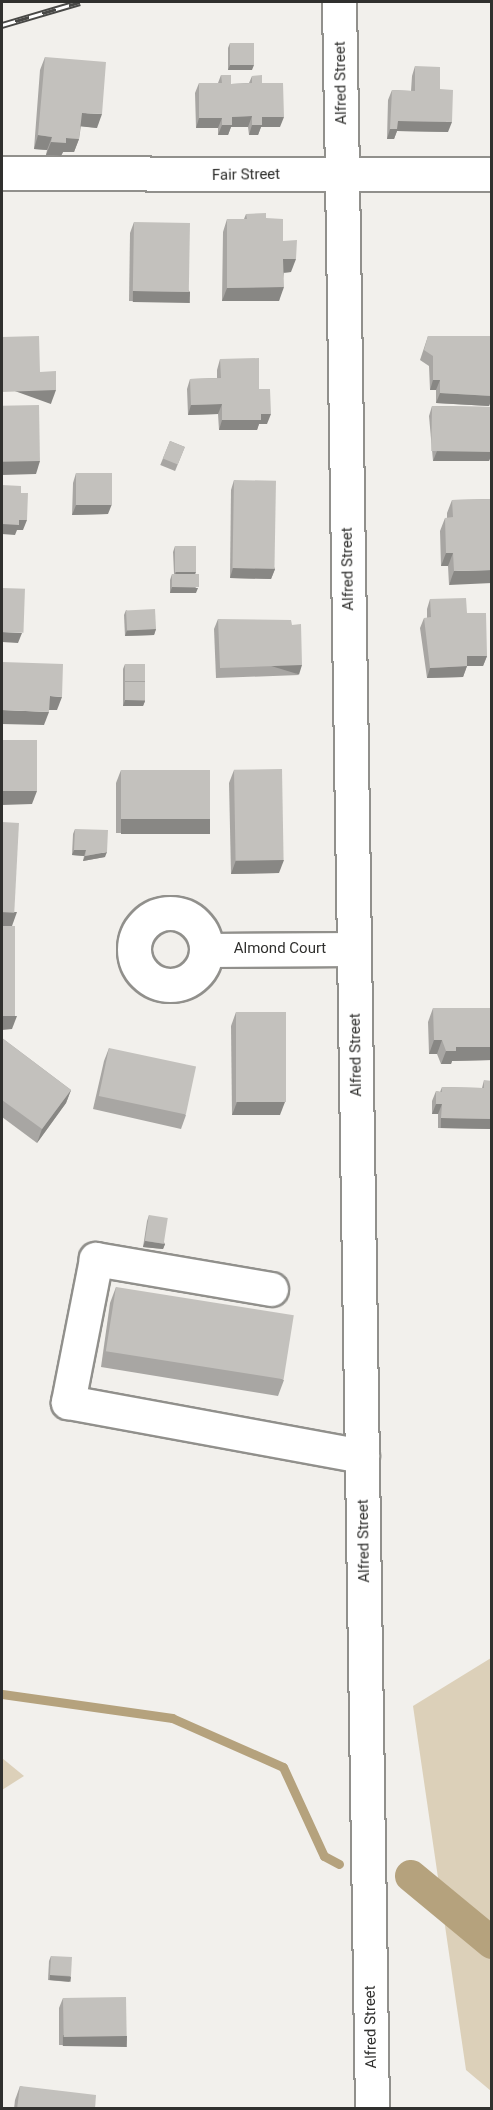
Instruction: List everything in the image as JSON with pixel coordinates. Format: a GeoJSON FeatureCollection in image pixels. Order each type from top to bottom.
{"type":"FeatureCollection","features":[{"type":"Feature","properties":{"kind":"main road","name":"Alfred Street"},"geometry":{"type":"LineString","coordinates":[[339,2],[372,2109]]}},
{"type":"Feature","properties":{"kind":"main road","name":"Fair Street"},"geometry":{"type":"LineString","coordinates":[[2,173],[492,174]]}},
{"type":"Feature","properties":{"kind":"main road","name":"Almond Court"},"geometry":{"type":"LineString","coordinates":[[207,950],[354,949]]}},
{"type":"Feature","properties":{"kind":"main road"},"geometry":{"type":"LineString","coordinates":[[271,1289],[96,1259],[68,1402],[362,1456]]}},
{"type":"Feature","properties":{"kind":"shaded area"},"geometry":{"type":"Polygon","coordinates":[[[491,1658],[491,2091],[466,2070],[413,1706],[491,1658]]]}},
{"type":"Feature","properties":{"kind":"shaded area"},"geometry":{"type":"Polygon","coordinates":[[[2,1758],[24,1776],[2,1790],[2,1758]]]}},
{"type":"Feature","properties":{"kind":"building"},"geometry":{"type":"Polygon","coordinates":[[[230,43],[254,43],[254,65],[230,65],[230,43]]]}},
{"type":"Feature","properties":{"kind":"building"},"geometry":{"type":"Polygon","coordinates":[[[45,57],[106,62],[102,114],[82,113],[79,139],[66,138],[66,143],[51,142],[52,137],[38,135],[45,57]]]}},
{"type":"Feature","properties":{"kind":"building"},"geometry":{"type":"Polygon","coordinates":[[[415,66],[440,67],[440,89],[453,90],[452,122],[398,121],[397,129],[390,129],[392,90],[415,91],[415,66]]]}},
{"type":"Feature","properties":{"kind":"building"},"geometry":{"type":"Polygon","coordinates":[[[221,75],[231,75],[231,84],[252,83],[252,76],[262,75],[262,83],[283,83],[284,117],[262,117],[262,125],[252,125],[252,116],[232,117],[232,125],[222,125],[222,118],[199,118],[199,83],[222,83],[221,75]]]}},
{"type":"Feature","properties":{"kind":"building"},"geometry":{"type":"Polygon","coordinates":[[[266,213],[266,218],[283,219],[283,241],[297,240],[296,259],[283,259],[284,287],[227,288],[227,219],[247,219],[246,214],[266,213]]]}},
{"type":"Feature","properties":{"kind":"building"},"geometry":{"type":"Polygon","coordinates":[[[134,222],[190,223],[189,292],[133,291],[134,222]]]}},
{"type":"Feature","properties":{"kind":"building"},"geometry":{"type":"Polygon","coordinates":[[[39,336],[40,372],[56,371],[56,390],[2,392],[2,337],[39,336]]]}},
{"type":"Feature","properties":{"kind":"building"},"geometry":{"type":"Polygon","coordinates":[[[428,336],[492,336],[492,396],[440,393],[440,380],[433,380],[433,356],[424,350],[428,336]]]}},
{"type":"Feature","properties":{"kind":"building"},"geometry":{"type":"Polygon","coordinates":[[[259,358],[259,389],[270,389],[271,414],[261,414],[261,420],[222,420],[222,404],[191,405],[190,379],[221,378],[220,359],[259,358]]]}},
{"type":"Feature","properties":{"kind":"building"},"geometry":{"type":"Polygon","coordinates":[[[39,405],[40,461],[3,462],[2,406],[39,405]]]}},
{"type":"Feature","properties":{"kind":"building"},"geometry":{"type":"Polygon","coordinates":[[[432,406],[492,407],[491,452],[431,451],[432,406]]]}},
{"type":"Feature","properties":{"kind":"building"},"geometry":{"type":"Polygon","coordinates":[[[170,441],[185,447],[178,465],[163,459],[170,441]]]}},
{"type":"Feature","properties":{"kind":"building"},"geometry":{"type":"Polygon","coordinates":[[[76,473],[112,473],[112,505],[76,505],[76,473]]]}},
{"type":"Feature","properties":{"kind":"building"},"geometry":{"type":"Polygon","coordinates":[[[234,480],[276,481],[274,569],[232,568],[234,480]]]}},
{"type":"Feature","properties":{"kind":"building"},"geometry":{"type":"Polygon","coordinates":[[[2,485],[21,486],[21,493],[28,493],[27,520],[19,520],[19,525],[2,524],[2,485]]]}},
{"type":"Feature","properties":{"kind":"building"},"geometry":{"type":"Polygon","coordinates":[[[492,499],[492,570],[454,571],[453,553],[446,553],[445,518],[453,517],[452,500],[492,499]]]}},
{"type":"Feature","properties":{"kind":"building"},"geometry":{"type":"Polygon","coordinates":[[[175,546],[196,546],[196,572],[175,572],[175,546]]]}},
{"type":"Feature","properties":{"kind":"building"},"geometry":{"type":"Polygon","coordinates":[[[172,574],[199,574],[199,587],[172,587],[172,574]]]}},
{"type":"Feature","properties":{"kind":"building"},"geometry":{"type":"Polygon","coordinates":[[[2,588],[25,589],[23,633],[2,632],[2,588]]]}},
{"type":"Feature","properties":{"kind":"building"},"geometry":{"type":"Polygon","coordinates":[[[466,598],[467,613],[486,613],[487,656],[467,656],[467,666],[430,668],[424,618],[431,617],[430,599],[466,598]]]}},
{"type":"Feature","properties":{"kind":"building"},"geometry":{"type":"Polygon","coordinates":[[[155,609],[156,629],[127,630],[126,611],[155,609]]]}},
{"type":"Feature","properties":{"kind":"building"},"geometry":{"type":"Polygon","coordinates":[[[218,619],[291,620],[292,625],[301,624],[302,665],[220,668],[218,619]]]}},
{"type":"Feature","properties":{"kind":"building"},"geometry":{"type":"Polygon","coordinates":[[[2,662],[63,664],[62,697],[50,696],[49,712],[2,710],[2,662]]]}},
{"type":"Feature","properties":{"kind":"building"},"geometry":{"type":"Polygon","coordinates":[[[125,664],[145,664],[145,681],[125,681],[125,664]]]}},
{"type":"Feature","properties":{"kind":"building"},"geometry":{"type":"Polygon","coordinates":[[[125,682],[145,682],[145,700],[125,700],[125,682]]]}},
{"type":"Feature","properties":{"kind":"building"},"geometry":{"type":"Polygon","coordinates":[[[2,740],[37,740],[37,791],[2,791],[2,740]]]}},
{"type":"Feature","properties":{"kind":"building"},"geometry":{"type":"Polygon","coordinates":[[[282,769],[284,860],[236,861],[234,770],[282,769]]]}},
{"type":"Feature","properties":{"kind":"building"},"geometry":{"type":"Polygon","coordinates":[[[121,770],[210,770],[210,819],[121,819],[121,770]]]}},
{"type":"Feature","properties":{"kind":"building"},"geometry":{"type":"Polygon","coordinates":[[[2,822],[19,823],[14,913],[2,912],[2,822]]]}},
{"type":"Feature","properties":{"kind":"building"},"geometry":{"type":"Polygon","coordinates":[[[75,829],[108,830],[107,852],[85,856],[86,850],[74,850],[75,829]]]}},
{"type":"Feature","properties":{"kind":"building"},"geometry":{"type":"Polygon","coordinates":[[[2,926],[15,926],[15,1016],[2,1016],[2,926]]]}},
{"type":"Feature","properties":{"kind":"building"},"geometry":{"type":"Polygon","coordinates":[[[433,1008],[492,1008],[492,1047],[456,1047],[456,1051],[446,1051],[442,1040],[434,1040],[433,1008]]]}},
{"type":"Feature","properties":{"kind":"building"},"geometry":{"type":"Polygon","coordinates":[[[236,1012],[286,1012],[286,1102],[236,1102],[236,1012]]]}},
{"type":"Feature","properties":{"kind":"building"},"geometry":{"type":"Polygon","coordinates":[[[2,1038],[71,1090],[42,1129],[2,1100],[2,1038]]]}},
{"type":"Feature","properties":{"kind":"building"},"geometry":{"type":"Polygon","coordinates":[[[109,1048],[196,1067],[186,1114],[99,1096],[109,1048]]]}},
{"type":"Feature","properties":{"kind":"building"},"geometry":{"type":"Polygon","coordinates":[[[484,1080],[492,1081],[492,1119],[441,1118],[442,1104],[436,1104],[436,1091],[442,1092],[442,1087],[484,1088],[484,1080]]]}},
{"type":"Feature","properties":{"kind":"building"},"geometry":{"type":"Polygon","coordinates":[[[149,1215],[168,1218],[164,1244],[145,1241],[149,1215]]]}},
{"type":"Feature","properties":{"kind":"building"},"geometry":{"type":"Polygon","coordinates":[[[116,1287],[294,1315],[284,1379],[106,1351],[116,1287]]]}},
{"type":"Feature","properties":{"kind":"building"},"geometry":{"type":"Polygon","coordinates":[[[51,1956],[72,1957],[71,1976],[50,1975],[51,1956]]]}},
{"type":"Feature","properties":{"kind":"building"},"geometry":{"type":"Polygon","coordinates":[[[126,1997],[127,2036],[64,2037],[63,1998],[126,1997]]]}},
{"type":"Feature","properties":{"kind":"building"},"geometry":{"type":"Polygon","coordinates":[[[20,2086],[96,2095],[95,2109],[17,2109],[20,2086]]]}},
{"type":"Feature","properties":{"kind":"waterway"},"geometry":{"type":"LineString","coordinates":[[2,1694],[172,1718],[283,1767],[324,1856],[339,1864]]}},
{"type":"Feature","properties":{"kind":"waterway"},"geometry":{"type":"LineString","coordinates":[[411,1876],[492,1943]]}},
{"type":"Feature","properties":{"kind":"railway"},"geometry":{"type":"LineString","coordinates":[[2,25],[80,2]]}}]}
